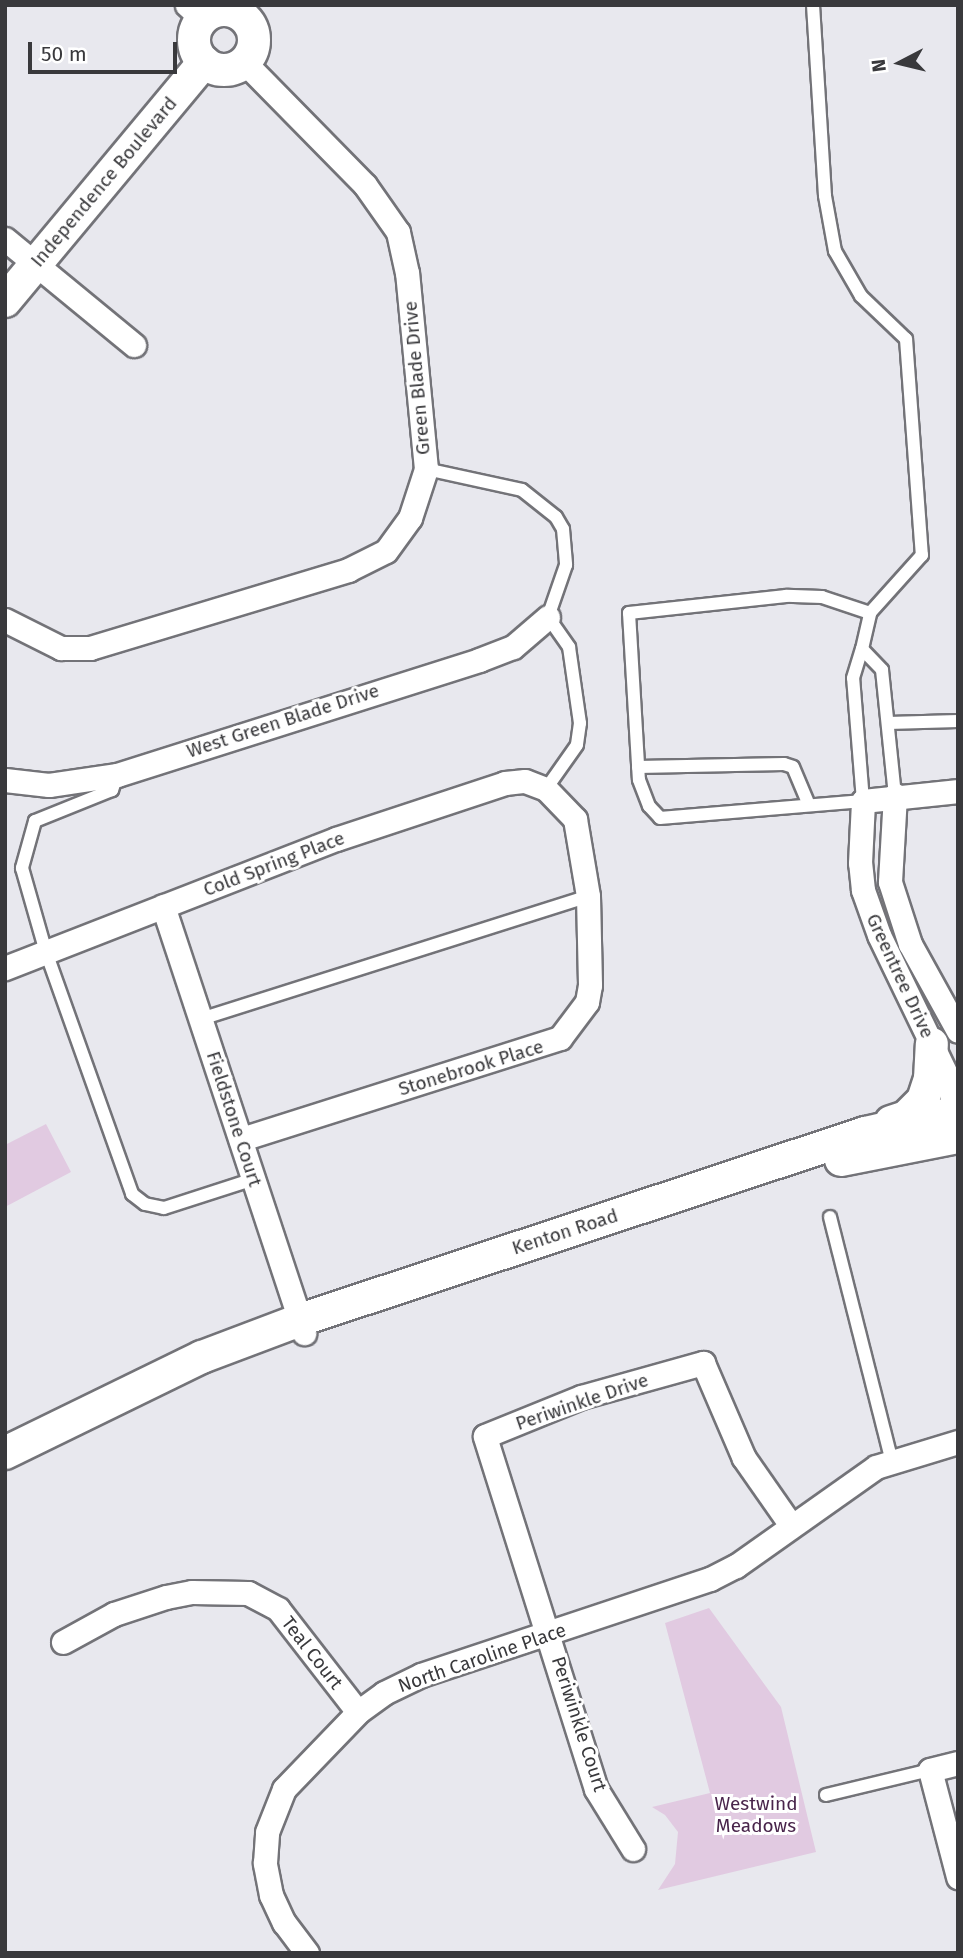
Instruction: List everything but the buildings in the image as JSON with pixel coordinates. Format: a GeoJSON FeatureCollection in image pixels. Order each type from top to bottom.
{"type":"FeatureCollection","features":[{"type":"Feature","properties":{"kind":"main road"},"geometry":{"type":"LineString","coordinates":[[194,12],[254,12],[253,40],[244,62],[224,69],[204,62],[194,40],[194,12]]}},
{"type":"Feature","properties":{"kind":"main road","name":"Independence Boulevard"},"geometry":{"type":"LineString","coordinates":[[5,301],[204,62]]}},
{"type":"Feature","properties":{"kind":"main road"},"geometry":{"type":"LineString","coordinates":[[865,1133],[906,1116],[923,1100],[945,1038]]}},
{"type":"Feature","properties":{"kind":"main road","name":"Kenton Road"},"geometry":{"type":"LineString","coordinates":[[5,1453],[180,1371],[211,1365],[302,1326],[865,1133],[957,1128]]}},
{"type":"Feature","properties":{"kind":"main road","name":"Kenton Road"},"geometry":{"type":"LineString","coordinates":[[302,1326],[687,1205],[957,1128]]}},
{"type":"Feature","properties":{"kind":"street","name":"Green Blade Drive"},"geometry":{"type":"LineString","coordinates":[[5,620],[61,648],[90,648],[348,570],[386,551],[410,519],[425,469],[407,273],[398,232],[365,185],[244,62]]}},
{"type":"Feature","properties":{"kind":"street"},"geometry":{"type":"LineString","coordinates":[[5,239],[134,345]]}},
{"type":"Feature","properties":{"kind":"street","name":"West Green Blade Drive"},"geometry":{"type":"LineString","coordinates":[[5,780],[49,785],[117,775],[479,660],[513,647],[548,617]]}},
{"type":"Feature","properties":{"kind":"street","name":"Cold Spring Place"},"geometry":{"type":"LineString","coordinates":[[5,968],[336,839],[505,783],[525,781],[546,789]]}},
{"type":"Feature","properties":{"kind":"street","name":"Stonebrook Place"},"geometry":{"type":"LineString","coordinates":[[241,1139],[561,1038],[587,1002],[588,896],[575,819],[546,789]]}},
{"type":"Feature","properties":{"kind":"street"},"geometry":{"type":"LineString","coordinates":[[863,801],[895,795],[958,791]]}},
{"type":"Feature","properties":{"kind":"street","name":"Greentree Drive"},"geometry":{"type":"LineString","coordinates":[[895,795],[890,882],[945,1038],[957,1128]]}},
{"type":"Feature","properties":{"kind":"street","name":"Greentree Drive"},"geometry":{"type":"LineString","coordinates":[[863,801],[863,890],[879,935],[945,1038]]}},
{"type":"Feature","properties":{"kind":"street","name":"Fieldstone Court"},"geometry":{"type":"LineString","coordinates":[[163,906],[302,1326]]}},
{"type":"Feature","properties":{"kind":"street","name":"Periwinkle Drive"},"geometry":{"type":"LineString","coordinates":[[550,1634],[485,1436],[581,1398],[703,1363],[744,1458],[790,1524]]}},
{"type":"Feature","properties":{"kind":"street","name":"North Caroline Place"},"geometry":{"type":"LineString","coordinates":[[307,1953],[284,1923],[271,1895],[265,1863],[267,1832],[284,1789],[358,1712],[384,1693],[421,1675],[550,1634],[710,1578],[736,1566],[790,1524],[876,1466],[958,1443]]}},
{"type":"Feature","properties":{"kind":"street","name":"Teal Court"},"geometry":{"type":"LineString","coordinates":[[63,1643],[114,1614],[166,1597],[192,1592],[247,1593],[278,1609],[358,1712]]}},
{"type":"Feature","properties":{"kind":"street","name":"Periwinkle Court"},"geometry":{"type":"LineString","coordinates":[[550,1634],[596,1789],[633,1849]]}},
{"type":"Feature","properties":{"kind":"street"},"geometry":{"type":"LineString","coordinates":[[958,1763],[930,1770],[958,1877]]}},
{"type":"Feature","properties":{"kind":"lane"},"geometry":{"type":"LineString","coordinates":[[813,5],[825,196],[835,251],[861,296],[906,339],[922,555],[870,613],[853,678],[863,801],[660,818],[649,806],[638,767],[629,613],[786,596],[822,597],[870,613]]}},
{"type":"Feature","properties":{"kind":"lane"},"geometry":{"type":"LineString","coordinates":[[425,469],[522,490],[556,517],[563,529],[566,565],[548,617],[569,647],[580,723],[577,745],[546,789]]}},
{"type":"Feature","properties":{"kind":"lane"},"geometry":{"type":"LineString","coordinates":[[862,649],[882,670],[895,795]]}},
{"type":"Feature","properties":{"kind":"lane"},"geometry":{"type":"LineString","coordinates":[[888,723],[958,721]]}},
{"type":"Feature","properties":{"kind":"lane"},"geometry":{"type":"LineString","coordinates":[[638,767],[785,764],[793,766],[809,805]]}},
{"type":"Feature","properties":{"kind":"lane"},"geometry":{"type":"LineString","coordinates":[[117,775],[112,790],[35,821],[22,868],[46,952],[131,1194],[145,1204],[164,1208],[254,1180]]}},
{"type":"Feature","properties":{"kind":"lane"},"geometry":{"type":"LineString","coordinates":[[201,1019],[588,896]]}},
{"type":"Feature","properties":{"kind":"lane"},"geometry":{"type":"LineString","coordinates":[[830,1217],[892,1462]]}},
{"type":"Feature","properties":{"kind":"lane"},"geometry":{"type":"LineString","coordinates":[[826,1795],[930,1770]]}},
{"type":"Feature","properties":{"kind":"green space"},"geometry":{"type":"Polygon","coordinates":[[[46,1124],[71,1172],[5,1207],[5,1145],[46,1124]]]}},
{"type":"Feature","properties":{"kind":"green space","name":"Westwind Meadows"},"geometry":{"type":"Polygon","coordinates":[[[709,1608],[781,1707],[816,1852],[658,1890],[675,1864],[678,1832],[665,1815],[652,1807],[710,1793],[665,1623],[709,1608]]]}}]}
